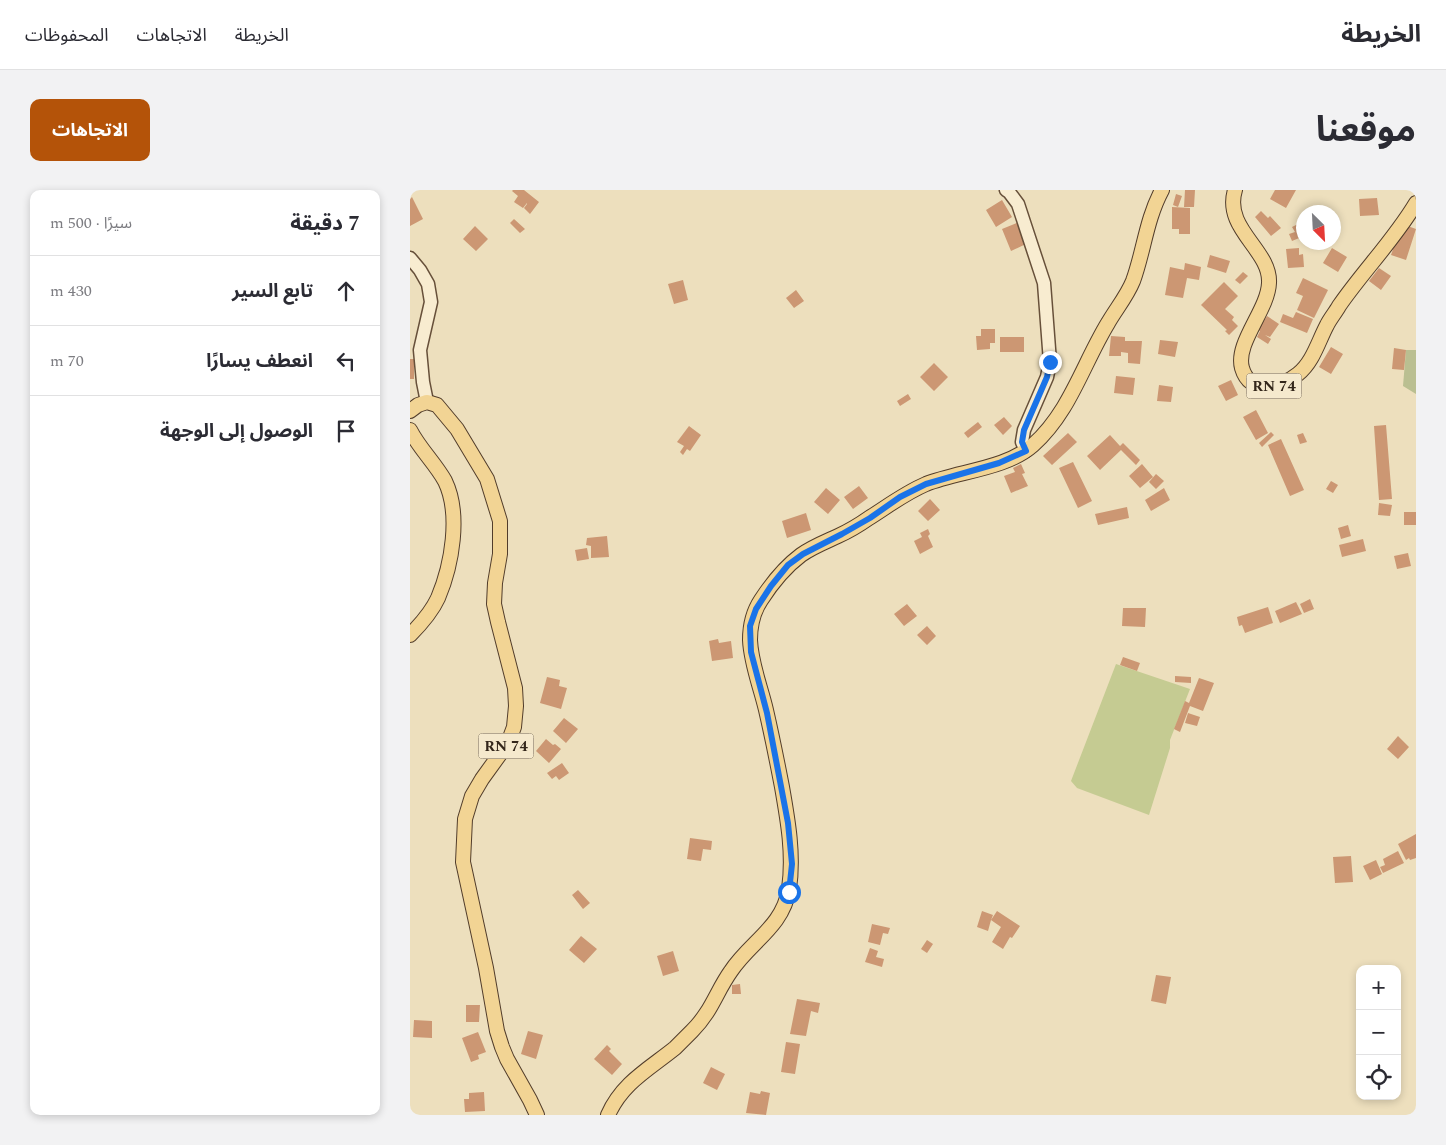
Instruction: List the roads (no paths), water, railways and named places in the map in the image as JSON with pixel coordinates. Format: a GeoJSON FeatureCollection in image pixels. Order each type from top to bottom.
{"type":"FeatureCollection","features":[{"type":"Feature","properties":{"kind":"main road"},"geometry":{"type":"LineString","coordinates":[[608,1115],[612,1104],[624,1088],[674,1048],[704,1018],[731,970],[764,936],[778,918],[789,892],[792,864],[788,823],[767,713],[751,652],[750,626],[756,609],[788,565],[803,554],[842,534],[870,518],[900,497],[926,484],[999,463],[1026,451],[1040,438],[1054,422],[1074,390],[1108,324],[1132,284],[1150,214],[1162,190]]}},
{"type":"Feature","properties":{"kind":"main road","name":"RN 74"},"geometry":{"type":"LineString","coordinates":[[1235,190],[1236,218],[1241,229],[1267,268],[1270,278],[1266,299],[1245,343],[1241,362],[1246,378],[1252,384],[1260,387],[1275,386],[1287,381],[1298,374],[1305,366],[1327,325],[1341,304],[1416,203]]}},
{"type":"Feature","properties":{"kind":"main road"},"geometry":{"type":"LineString","coordinates":[[410,411],[418,405],[427,402]]}},
{"type":"Feature","properties":{"kind":"main road","name":"RN 74"},"geometry":{"type":"LineString","coordinates":[[427,402],[437,405],[457,429],[487,478],[500,521],[500,554],[494,604],[515,688],[514,727],[508,743],[472,796],[465,819],[463,862],[486,968],[497,1031],[507,1059],[537,1115]]}},
{"type":"Feature","properties":{"kind":"main road"},"geometry":{"type":"LineString","coordinates":[[410,430],[445,481],[452,505],[453,531],[452,548],[446,575],[437,599],[418,627],[410,635]]}},
{"type":"Feature","properties":{"kind":"street"},"geometry":{"type":"LineString","coordinates":[[1006,190],[1018,204],[1044,283],[1050,362],[1047,377],[1024,430],[1022,442],[1026,451]]}},
{"type":"Feature","properties":{"kind":"street"},"geometry":{"type":"LineString","coordinates":[[410,258],[428,284],[431,302],[420,350],[427,402]]}}]}
